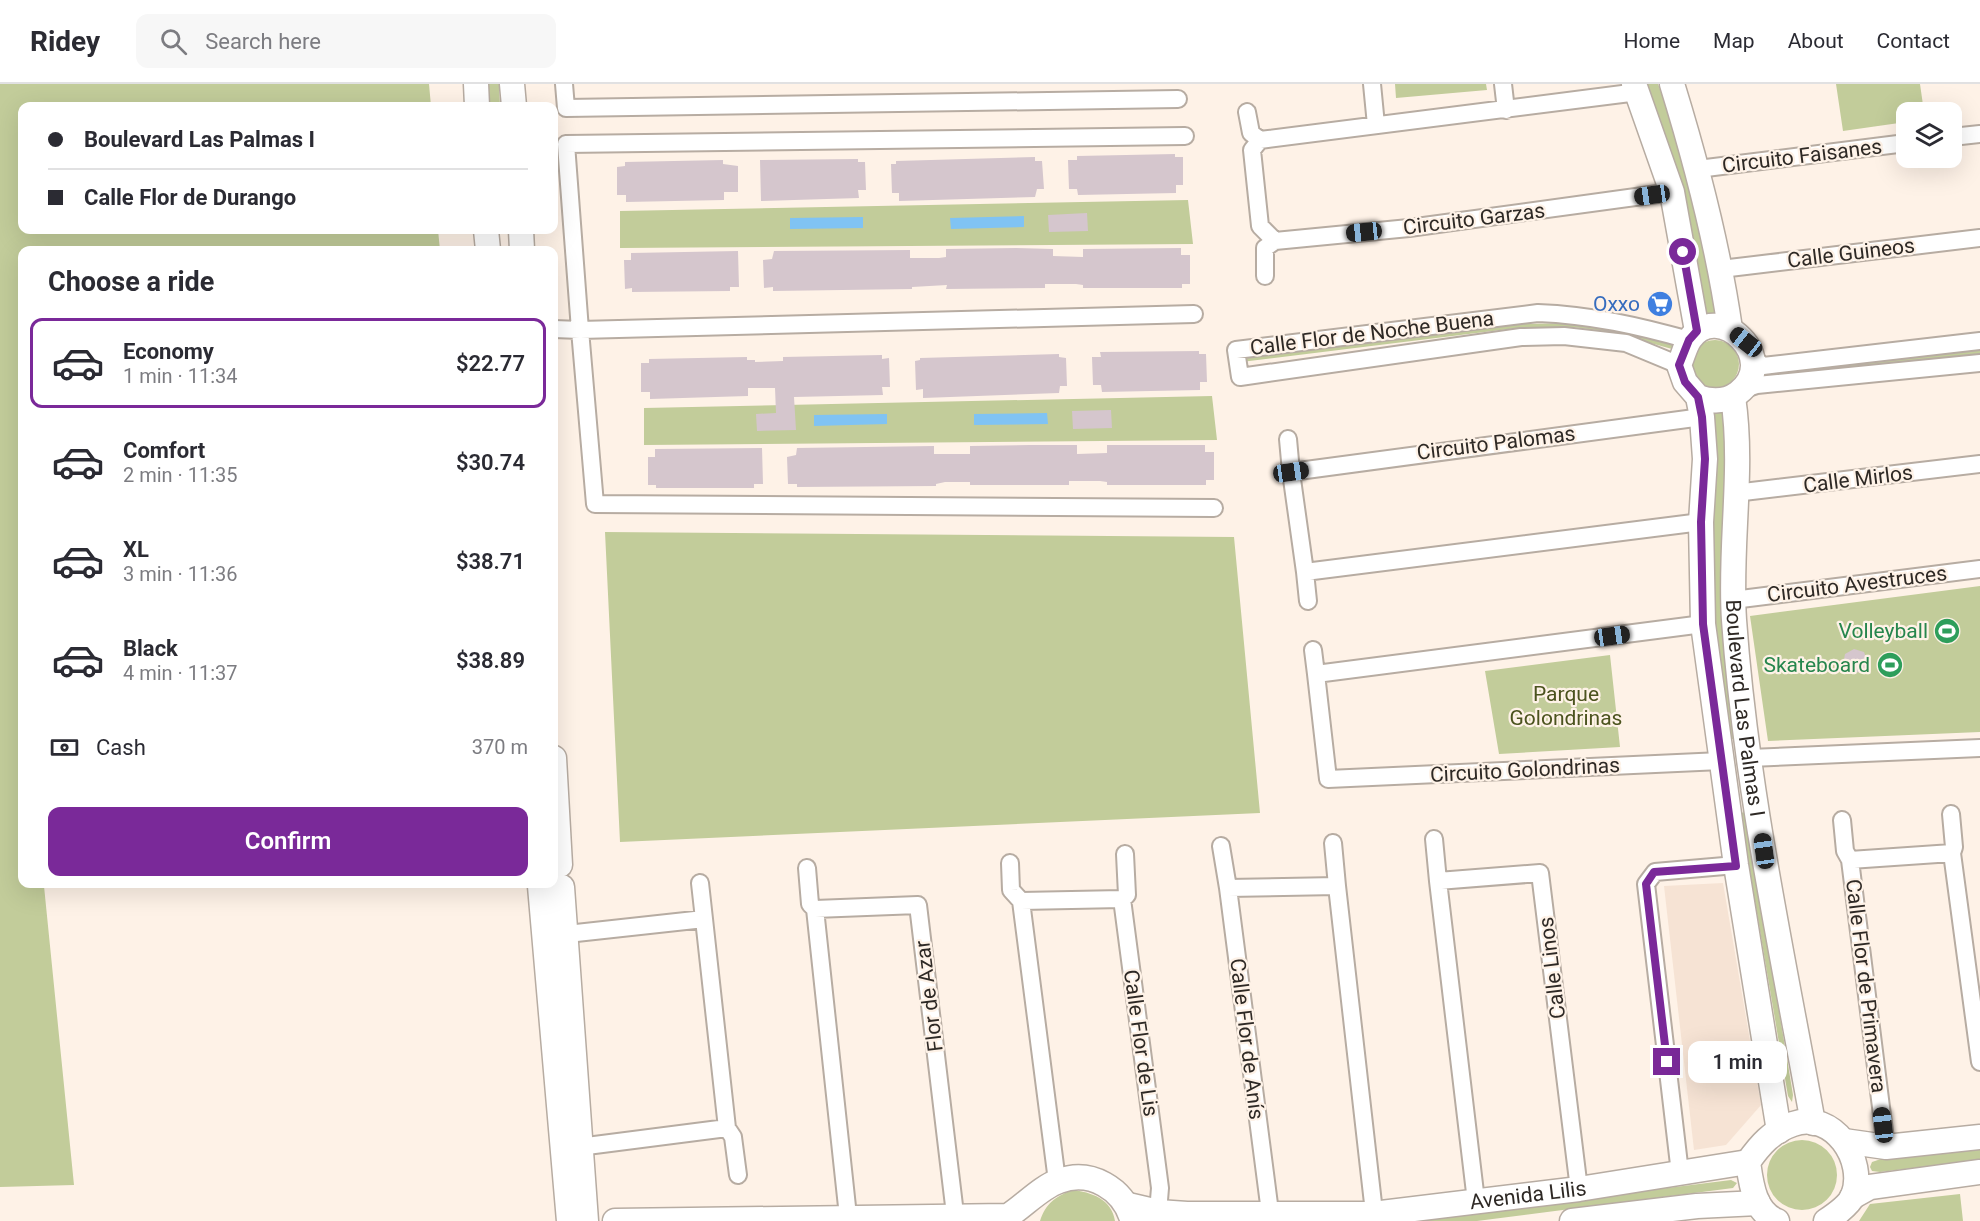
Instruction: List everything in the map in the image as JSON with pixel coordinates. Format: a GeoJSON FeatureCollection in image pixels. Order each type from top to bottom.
{"type":"FeatureCollection","features":[{"type":"Feature","properties":{"kind":"main road"},"geometry":{"type":"LineString","coordinates":[[476,84],[477,102]]}},
{"type":"Feature","properties":{"kind":"main road"},"geometry":{"type":"LineString","coordinates":[[512,84],[514,102]]}},
{"type":"Feature","properties":{"kind":"main road"},"geometry":{"type":"LineString","coordinates":[[1672,84],[1698,169],[1721,269],[1730,329]]}},
{"type":"Feature","properties":{"kind":"main road"},"geometry":{"type":"LineString","coordinates":[[1636,88],[1672,192],[1693,335],[1679,365],[1685,382],[1700,407],[1737,393],[1749,379],[1752,357],[1746,342],[1730,329],[1712,326],[1693,335]]}},
{"type":"Feature","properties":{"kind":"main road","name":"Boulevard Las Palmas I"},"geometry":{"type":"LineString","coordinates":[[1737,393],[1733,600],[1743,713],[1813,1123]]}},
{"type":"Feature","properties":{"kind":"main road","name":"Boulevard Las Palmas I"},"geometry":{"type":"LineString","coordinates":[[1700,407],[1705,459],[1701,522],[1703,624],[1736,866],[1779,1131]]}},
{"type":"Feature","properties":{"kind":"main road"},"geometry":{"type":"LineString","coordinates":[[1724,784],[1752,770]]}},
{"type":"Feature","properties":{"kind":"main road"},"geometry":{"type":"LineString","coordinates":[[555,888],[569,1221]]}},
{"type":"Feature","properties":{"kind":"main road"},"geometry":{"type":"LineString","coordinates":[[557,888],[567,934],[579,1147],[586,1221]]}},
{"type":"Feature","properties":{"kind":"main road"},"geometry":{"type":"LineString","coordinates":[[1777,1221],[1758,1203],[1750,1183],[1748,1162],[1763,1141],[1795,1123],[1813,1123],[1834,1131],[1844,1141],[1857,1166],[1852,1197]]}},
{"type":"Feature","properties":{"kind":"main road"},"geometry":{"type":"LineString","coordinates":[[1844,1141],[1886,1147],[1980,1137]]}},
{"type":"Feature","properties":{"kind":"main road","name":"Avenida Lilis"},"geometry":{"type":"LineString","coordinates":[[1130,1213],[1267,1201],[1374,1217],[1475,1189],[1579,1189],[1748,1162]]}},
{"type":"Feature","properties":{"kind":"main road"},"geometry":{"type":"LineString","coordinates":[[1830,1219],[1852,1197],[1870,1188],[1980,1172]]}},
{"type":"Feature","properties":{"kind":"main road"},"geometry":{"type":"LineString","coordinates":[[615,1221],[848,1204],[955,1214],[1008,1216],[1023,1213],[1057,1181],[1078,1177],[1103,1181],[1130,1213]]}},
{"type":"Feature","properties":{"kind":"main road","name":"Avenida Lilis"},"geometry":{"type":"LineString","coordinates":[[1572,1221],[1698,1213],[1758,1203]]}},
{"type":"Feature","properties":{"kind":"street"},"geometry":{"type":"LineString","coordinates":[[564,84],[566,108],[1178,99]]}},
{"type":"Feature","properties":{"kind":"street"},"geometry":{"type":"LineString","coordinates":[[1372,84],[1376,125]]}},
{"type":"Feature","properties":{"kind":"street"},"geometry":{"type":"LineString","coordinates":[[1503,84],[1506,110]]}},
{"type":"Feature","properties":{"kind":"street"},"geometry":{"type":"LineString","coordinates":[[1265,276],[1265,248],[1275,241],[1260,226],[1252,150],[1260,140],[1506,110],[1636,88]]}},
{"type":"Feature","properties":{"kind":"street"},"geometry":{"type":"LineString","coordinates":[[1247,112],[1251,133],[1260,140]]}},
{"type":"Feature","properties":{"kind":"street"},"geometry":{"type":"LineString","coordinates":[[1962,136],[1980,134]]}},
{"type":"Feature","properties":{"kind":"street"},"geometry":{"type":"LineString","coordinates":[[1185,136],[566,144],[595,504],[1214,508]]}},
{"type":"Feature","properties":{"kind":"street","name":"Circuito Faisanes"},"geometry":{"type":"LineString","coordinates":[[1698,169],[1896,144]]}},
{"type":"Feature","properties":{"kind":"street","name":"Circuito Garzas"},"geometry":{"type":"LineString","coordinates":[[1275,241],[1409,228],[1672,192]]}},
{"type":"Feature","properties":{"kind":"street","name":"Calle Guineos"},"geometry":{"type":"LineString","coordinates":[[1721,269],[1980,238]]}},
{"type":"Feature","properties":{"kind":"street","name":"Calle Flor de Noche Buena"},"geometry":{"type":"LineString","coordinates":[[1679,365],[1626,343],[1564,336],[1521,337],[1240,377],[1236,350],[1538,313],[1581,315],[1693,335]]}},
{"type":"Feature","properties":{"kind":"street"},"geometry":{"type":"LineString","coordinates":[[558,329],[1194,314]]}},
{"type":"Feature","properties":{"kind":"street"},"geometry":{"type":"LineString","coordinates":[[1752,357],[1763,366],[1980,341]]}},
{"type":"Feature","properties":{"kind":"street"},"geometry":{"type":"LineString","coordinates":[[1737,393],[1757,385],[1980,363]]}},
{"type":"Feature","properties":{"kind":"street","name":"Circuito Palomas"},"geometry":{"type":"LineString","coordinates":[[1291,472],[1700,407]]}},
{"type":"Feature","properties":{"kind":"street"},"geometry":{"type":"LineString","coordinates":[[1288,440],[1308,602]]}},
{"type":"Feature","properties":{"kind":"street","name":"Calle Mirlos"},"geometry":{"type":"LineString","coordinates":[[1735,493],[1980,464]]}},
{"type":"Feature","properties":{"kind":"street"},"geometry":{"type":"LineString","coordinates":[[1305,572],[1701,522]]}},
{"type":"Feature","properties":{"kind":"street","name":"Circuito Avestruces"},"geometry":{"type":"LineString","coordinates":[[1733,600],[1980,569]]}},
{"type":"Feature","properties":{"kind":"street"},"geometry":{"type":"LineString","coordinates":[[1316,674],[1703,624]]}},
{"type":"Feature","properties":{"kind":"street","name":"Circuito Golondrinas"},"geometry":{"type":"LineString","coordinates":[[1313,650],[1329,787],[1721,760]]}},
{"type":"Feature","properties":{"kind":"street"},"geometry":{"type":"LineString","coordinates":[[1752,770],[1980,748]]}},
{"type":"Feature","properties":{"kind":"street"},"geometry":{"type":"LineString","coordinates":[[1951,814],[1954,847],[1952,853],[1980,1062]]}},
{"type":"Feature","properties":{"kind":"street","name":"Calle Flor de Primavera"},"geometry":{"type":"LineString","coordinates":[[1842,820],[1845,851],[1850,860],[1886,1147]]}},
{"type":"Feature","properties":{"kind":"street"},"geometry":{"type":"LineString","coordinates":[[1434,839],[1475,1189]]}},
{"type":"Feature","properties":{"kind":"street"},"geometry":{"type":"LineString","coordinates":[[1333,843],[1374,1217]]}},
{"type":"Feature","properties":{"kind":"street","name":"Calle Flor de Anís"},"geometry":{"type":"LineString","coordinates":[[1221,846],[1267,1201]]}},
{"type":"Feature","properties":{"kind":"street","name":"Calle Flor de Primavera"},"geometry":{"type":"LineString","coordinates":[[1850,860],[1952,853]]}},
{"type":"Feature","properties":{"kind":"street","name":"Calle Flor de Lis"},"geometry":{"type":"LineString","coordinates":[[1125,854],[1127,895],[1122,899],[1160,1188],[1158,1212]]}},
{"type":"Feature","properties":{"kind":"street"},"geometry":{"type":"LineString","coordinates":[[1010,863],[1011,890],[1021,901],[1057,1181]]}},
{"type":"Feature","properties":{"kind":"street"},"geometry":{"type":"LineString","coordinates":[[1680,1173],[1646,884],[1654,872],[1736,866]]}},
{"type":"Feature","properties":{"kind":"street"},"geometry":{"type":"LineString","coordinates":[[807,868],[810,904],[815,909],[848,1204]]}},
{"type":"Feature","properties":{"kind":"street","name":"Calle Linos"},"geometry":{"type":"LineString","coordinates":[[1438,881],[1540,873],[1579,1189]]}},
{"type":"Feature","properties":{"kind":"street"},"geometry":{"type":"LineString","coordinates":[[700,883],[727,1128],[733,1137],[738,1175]]}},
{"type":"Feature","properties":{"kind":"street"},"geometry":{"type":"LineString","coordinates":[[1228,888],[1337,886]]}},
{"type":"Feature","properties":{"kind":"street"},"geometry":{"type":"LineString","coordinates":[[1021,901],[1122,899]]}},
{"type":"Feature","properties":{"kind":"street","name":"Flor de Azar"},"geometry":{"type":"LineString","coordinates":[[815,909],[918,905],[955,1214]]}},
{"type":"Feature","properties":{"kind":"street"},"geometry":{"type":"LineString","coordinates":[[567,934],[593,933],[704,919]]}},
{"type":"Feature","properties":{"kind":"street"},"geometry":{"type":"LineString","coordinates":[[579,1147],[727,1128]]}},
{"type":"Feature","properties":{"kind":"shaded area"},"geometry":{"type":"Polygon","coordinates":[[[1723,883],[1761,1105],[1726,1145],[1694,1150],[1664,886],[1723,883]]]}},
{"type":"Feature","properties":{"kind":"green space"},"geometry":{"type":"Polygon","coordinates":[[[0,84],[429,84],[431,102],[18,102],[18,234],[438,234],[440,246],[18,246],[18,888],[44,888],[74,1185],[0,1187],[0,84]]]}},
{"type":"Feature","properties":{"kind":"green space"},"geometry":{"type":"Polygon","coordinates":[[[486,84],[499,84],[500,102],[487,102],[486,84]]]}},
{"type":"Feature","properties":{"kind":"green space"},"geometry":{"type":"Polygon","coordinates":[[[1395,84],[1486,84],[1487,90],[1396,98],[1395,84]]]}},
{"type":"Feature","properties":{"kind":"green space"},"geometry":{"type":"Polygon","coordinates":[[[1644,84],[1658,84],[1678,141],[1694,200],[1717,318],[1704,319],[1683,200],[1666,142],[1644,84]]]}},
{"type":"Feature","properties":{"kind":"green space"},"geometry":{"type":"Polygon","coordinates":[[[1836,84],[1920,84],[1923,102],[1896,102],[1896,123],[1843,131],[1836,84]]]}},
{"type":"Feature","properties":{"kind":"green space"},"geometry":{"type":"Polygon","coordinates":[[[1188,200],[1193,244],[620,248],[620,211],[1188,200]]]}},
{"type":"Feature","properties":{"kind":"green space"},"geometry":{"type":"Polygon","coordinates":[[[1573,323],[1612,329],[1673,344],[1672,349],[1611,332],[1573,327],[1517,328],[1241,362],[1241,358],[1518,324],[1573,323]]]}},
{"type":"Feature","properties":{"kind":"green space"},"geometry":{"type":"Polygon","coordinates":[[[1715,340],[1732,347],[1739,364],[1732,381],[1715,388],[1698,381],[1691,364],[1698,347],[1715,340]]]}},
{"type":"Feature","properties":{"kind":"green space"},"geometry":{"type":"Polygon","coordinates":[[[1980,348],[1980,354],[1762,377],[1765,371],[1980,348]]]}},
{"type":"Feature","properties":{"kind":"green space"},"geometry":{"type":"Polygon","coordinates":[[[1212,396],[1217,440],[644,445],[644,408],[1212,396]]]}},
{"type":"Feature","properties":{"kind":"green space"},"geometry":{"type":"Polygon","coordinates":[[[1717,408],[1723,408],[1726,417],[1737,739],[1732,739],[1723,700],[1713,619],[1710,537],[1711,415],[1717,408]]]}},
{"type":"Feature","properties":{"kind":"green space"},"geometry":{"type":"Polygon","coordinates":[[[605,532],[1234,537],[1260,813],[620,842],[605,532]]]}},
{"type":"Feature","properties":{"kind":"green space"},"geometry":{"type":"Polygon","coordinates":[[[1980,586],[1980,732],[1768,741],[1750,616],[1980,586]]]}},
{"type":"Feature","properties":{"kind":"green space","name":"Parque Golondrinas"},"geometry":{"type":"Polygon","coordinates":[[[1610,655],[1620,747],[1499,754],[1485,671],[1610,655]]]}},
{"type":"Feature","properties":{"kind":"green space"},"geometry":{"type":"Polygon","coordinates":[[[1746,812],[1793,1095],[1792,1102],[1788,1096],[1740,813],[1746,812]]]}},
{"type":"Feature","properties":{"kind":"green space"},"geometry":{"type":"Polygon","coordinates":[[[1802,1140],[1815,1143],[1827,1150],[1834,1162],[1837,1175],[1834,1188],[1827,1200],[1815,1207],[1802,1210],[1789,1207],[1777,1200],[1770,1188],[1767,1175],[1770,1162],[1777,1150],[1789,1143],[1802,1140]]]}},
{"type":"Feature","properties":{"kind":"green space"},"geometry":{"type":"Polygon","coordinates":[[[1980,1147],[1980,1160],[1880,1172],[1872,1171],[1870,1167],[1872,1162],[1881,1159],[1980,1147]]]}},
{"type":"Feature","properties":{"kind":"green space"},"geometry":{"type":"Polygon","coordinates":[[[1731,1180],[1737,1183],[1733,1188],[1477,1221],[1406,1221],[1731,1180]]]}},
{"type":"Feature","properties":{"kind":"green space"},"geometry":{"type":"Polygon","coordinates":[[[1072,1190],[1093,1195],[1105,1202],[1110,1207],[1115,1221],[1040,1221],[1052,1201],[1072,1190]]]}},
{"type":"Feature","properties":{"kind":"green space"},"geometry":{"type":"Polygon","coordinates":[[[1960,1194],[1963,1221],[1859,1221],[1870,1204],[1960,1194]]]}},
{"type":"Feature","properties":{"kind":"water"},"geometry":{"type":"Polygon","coordinates":[[[1024,216],[1024,227],[951,229],[950,218],[1024,216]]]}},
{"type":"Feature","properties":{"kind":"water"},"geometry":{"type":"Polygon","coordinates":[[[863,217],[863,228],[790,229],[790,218],[863,217]]]}},
{"type":"Feature","properties":{"kind":"water"},"geometry":{"type":"Polygon","coordinates":[[[1047,413],[1048,424],[974,425],[974,414],[1047,413]]]}},
{"type":"Feature","properties":{"kind":"water"},"geometry":{"type":"Polygon","coordinates":[[[887,414],[887,424],[814,426],[814,415],[887,414]]]}},
{"type":"Feature","properties":{"kind":"building"},"geometry":{"type":"Polygon","coordinates":[[[1175,154],[1175,157],[1183,157],[1183,185],[1176,185],[1176,193],[1078,195],[1077,189],[1069,189],[1068,160],[1077,160],[1077,156],[1175,154]]]}},
{"type":"Feature","properties":{"kind":"building"},"geometry":{"type":"Polygon","coordinates":[[[1035,157],[1035,161],[1042,161],[1044,189],[1037,189],[1035,197],[899,201],[899,193],[892,193],[891,164],[896,164],[896,161],[1035,157]]]}},
{"type":"Feature","properties":{"kind":"building"},"geometry":{"type":"Polygon","coordinates":[[[858,159],[858,162],[865,162],[866,190],[858,190],[859,198],[761,201],[760,160],[858,159]]]}},
{"type":"Feature","properties":{"kind":"building"},"geometry":{"type":"Polygon","coordinates":[[[723,160],[723,164],[738,166],[738,192],[724,192],[724,200],[626,202],[626,195],[617,195],[617,167],[625,166],[625,162],[723,160]]]}},
{"type":"Feature","properties":{"kind":"building"},"geometry":{"type":"Polygon","coordinates":[[[1087,213],[1088,231],[1049,232],[1048,215],[1087,213]]]}},
{"type":"Feature","properties":{"kind":"building"},"geometry":{"type":"Polygon","coordinates":[[[1181,248],[1181,255],[1190,255],[1190,284],[1182,284],[1182,288],[1083,288],[1083,285],[1076,284],[1045,284],[1045,288],[946,289],[947,285],[912,287],[912,289],[773,291],[773,287],[764,288],[763,260],[772,259],[774,251],[910,250],[910,258],[939,258],[946,257],[946,249],[1053,249],[1053,256],[1083,257],[1083,249],[1181,248]]]}},
{"type":"Feature","properties":{"kind":"building"},"geometry":{"type":"Polygon","coordinates":[[[738,251],[739,287],[730,287],[730,291],[632,292],[632,288],[625,289],[624,260],[631,260],[631,253],[738,251]]]}},
{"type":"Feature","properties":{"kind":"building"},"geometry":{"type":"Polygon","coordinates":[[[1199,351],[1199,354],[1206,354],[1207,382],[1200,382],[1200,390],[1102,392],[1101,385],[1093,385],[1092,357],[1101,357],[1100,352],[1199,351]]]}},
{"type":"Feature","properties":{"kind":"building"},"geometry":{"type":"Polygon","coordinates":[[[1059,354],[1059,357],[1066,358],[1067,386],[1060,386],[1059,393],[923,398],[923,389],[916,390],[915,361],[920,358],[1059,354]]]}},
{"type":"Feature","properties":{"kind":"building"},"geometry":{"type":"Polygon","coordinates":[[[882,355],[882,359],[889,358],[890,387],[882,387],[883,395],[794,397],[796,430],[757,431],[756,414],[776,413],[775,388],[748,388],[748,396],[650,399],[650,392],[641,392],[641,363],[649,363],[649,359],[747,357],[747,360],[755,360],[755,362],[783,361],[783,357],[882,355]]]}},
{"type":"Feature","properties":{"kind":"building"},"geometry":{"type":"Polygon","coordinates":[[[1111,410],[1112,428],[1073,429],[1072,411],[1111,410]]]}},
{"type":"Feature","properties":{"kind":"building"},"geometry":{"type":"Polygon","coordinates":[[[1077,445],[1077,454],[1107,453],[1107,445],[1205,445],[1205,452],[1214,452],[1214,480],[1206,480],[1206,485],[1107,485],[1107,482],[1100,481],[1069,481],[1069,485],[970,485],[970,482],[945,482],[936,484],[936,486],[797,487],[797,484],[788,484],[787,457],[796,455],[797,448],[934,446],[934,454],[970,454],[970,446],[1077,445]]]}},
{"type":"Feature","properties":{"kind":"building"},"geometry":{"type":"Polygon","coordinates":[[[762,448],[763,484],[754,484],[754,488],[656,488],[656,485],[648,485],[648,457],[655,457],[655,449],[762,448]]]}},
{"type":"Feature","properties":{"kind":"building"},"geometry":{"type":"Polygon","coordinates":[[[1854,649],[1864,652],[1868,663],[1862,672],[1851,673],[1843,665],[1845,654],[1854,649]]]}},
{"type":"Feature","properties":{"kind":"place","name":"Oxxo"},"geometry":{"type":"Point","coordinates":[1660,304]}},
{"type":"Feature","properties":{"kind":"place","name":"Volleyball"},"geometry":{"type":"Point","coordinates":[1947,631]}},
{"type":"Feature","properties":{"kind":"place","name":"Skateboard"},"geometry":{"type":"Point","coordinates":[1890,665]}},
{"type":"Feature","properties":{"kind":"route"},"geometry":{"type":"LineString","coordinates":[[1667,1062],[1646,884],[1654,872],[1736,866],[1703,624],[1701,522],[1705,459],[1702,417],[1698,397],[1685,382],[1679,365],[1689,340],[1697,331],[1683,252]]}}]}
